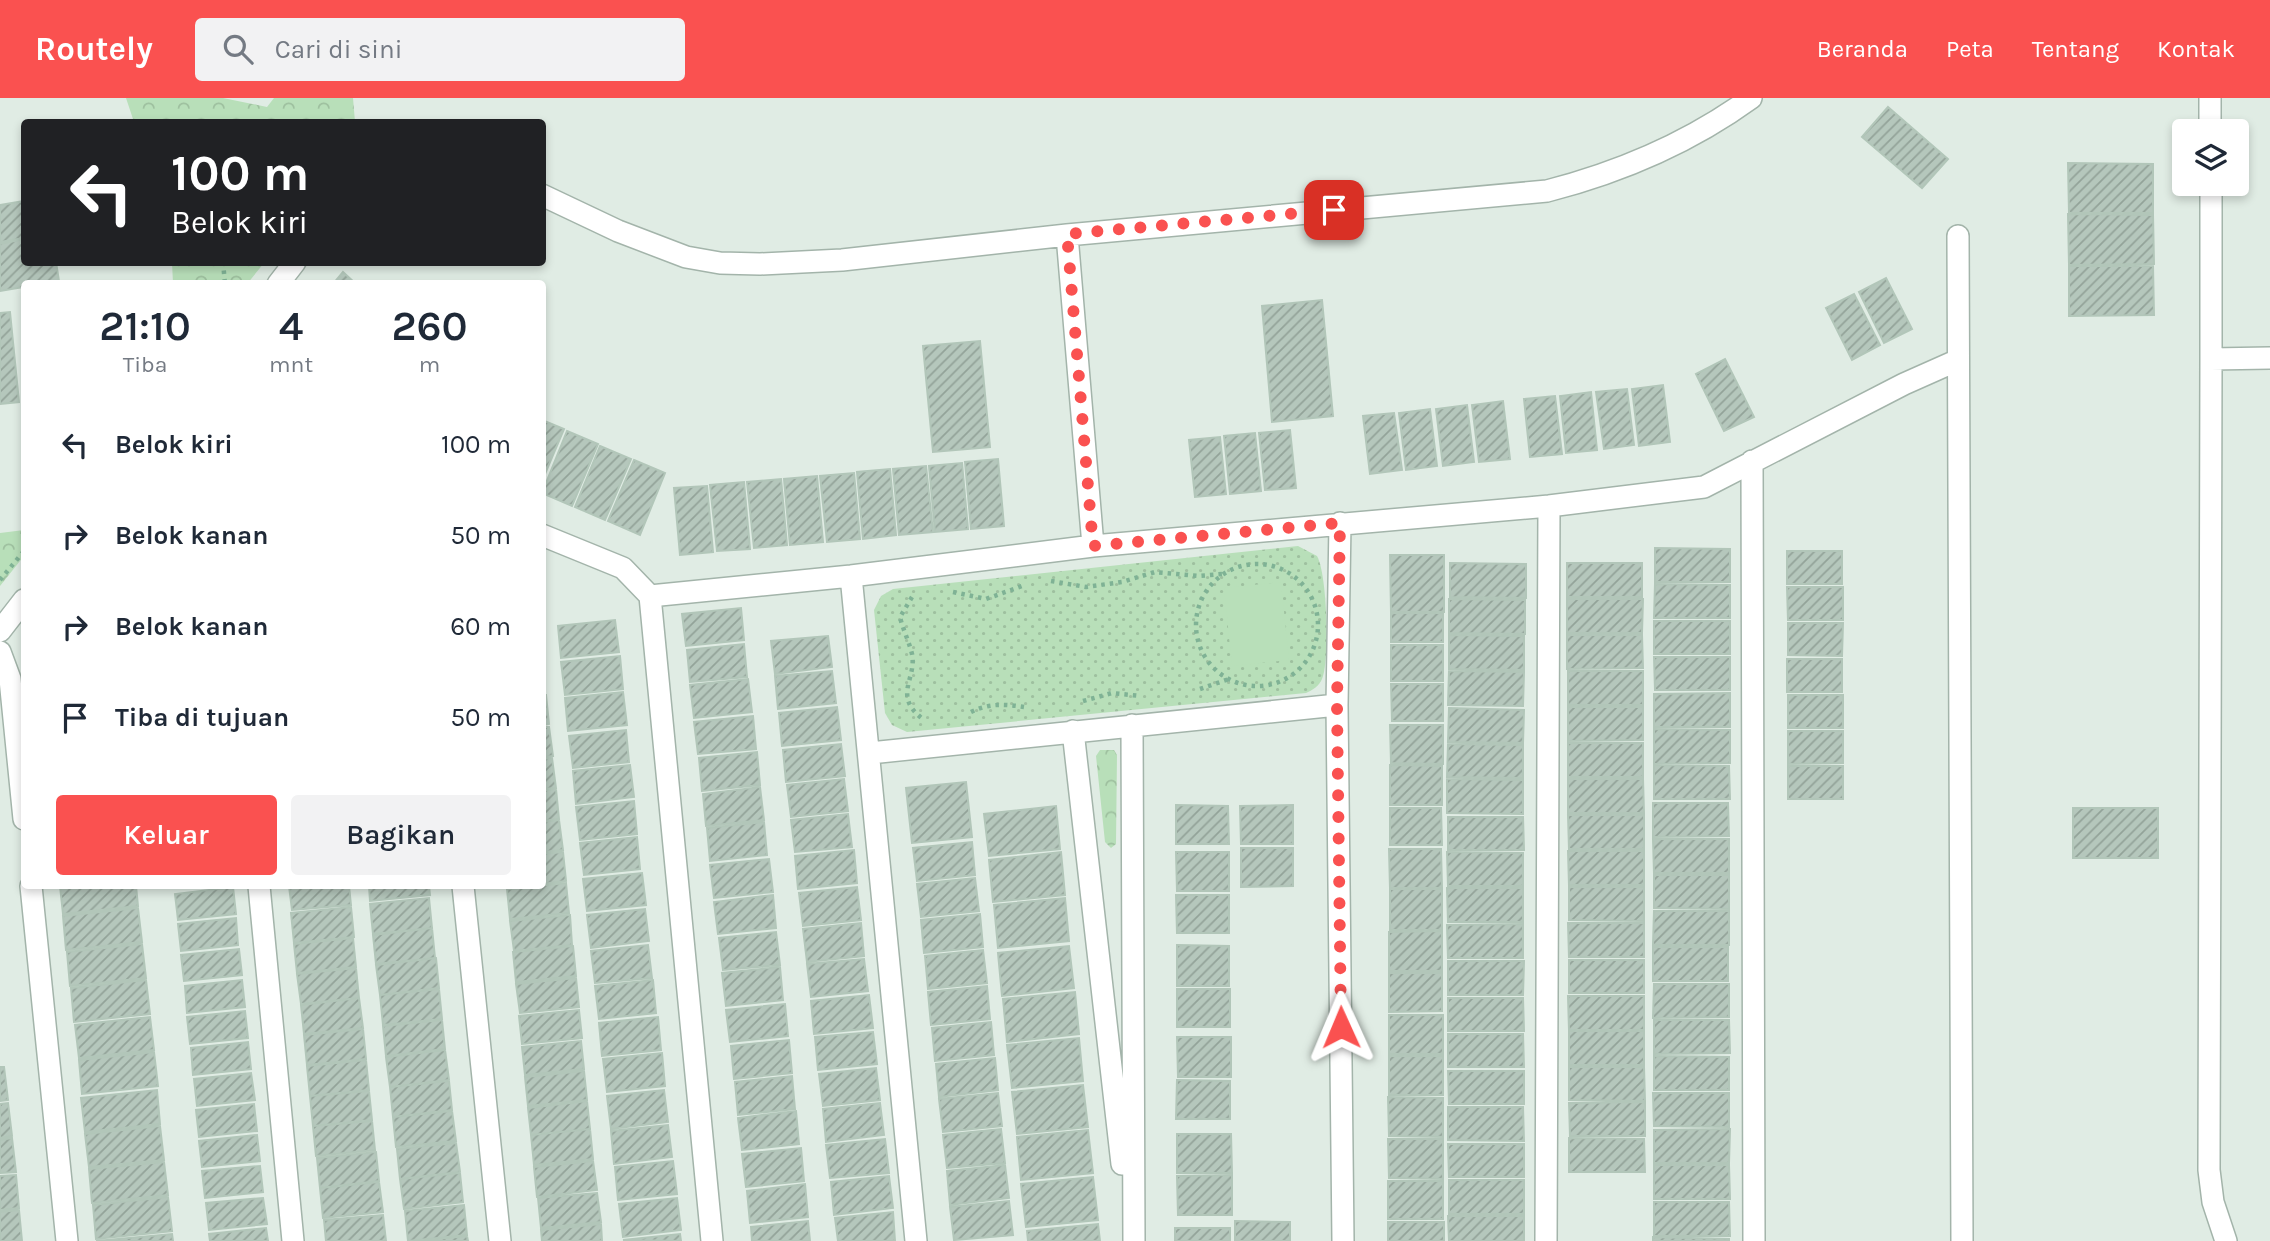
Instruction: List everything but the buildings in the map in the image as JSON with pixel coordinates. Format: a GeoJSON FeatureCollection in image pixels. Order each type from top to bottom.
{"type":"FeatureCollection","features":[{"type":"Feature","properties":{"kind":"street"},"geometry":{"type":"LineString","coordinates":[[546,197],[686,257],[720,263],[842,260],[1067,234],[1547,191],[1641,161],[1687,138],[1751,98]]}},
{"type":"Feature","properties":{"kind":"street"},"geometry":{"type":"LineString","coordinates":[[2210,98],[2210,119]]}},
{"type":"Feature","properties":{"kind":"street"},"geometry":{"type":"LineString","coordinates":[[2211,196],[2209,1170],[2213,1202],[2226,1241]]}},
{"type":"Feature","properties":{"kind":"street"},"geometry":{"type":"LineString","coordinates":[[1067,234],[1093,546]]}},
{"type":"Feature","properties":{"kind":"street"},"geometry":{"type":"LineString","coordinates":[[1958,236],[1962,1241]]}},
{"type":"Feature","properties":{"kind":"street"},"geometry":{"type":"LineString","coordinates":[[281,280],[292,266]]}},
{"type":"Feature","properties":{"kind":"street"},"geometry":{"type":"LineString","coordinates":[[2211,359],[2270,358]]}},
{"type":"Feature","properties":{"kind":"street"},"geometry":{"type":"LineString","coordinates":[[650,596],[851,576],[1093,546],[1549,506],[1704,488],[1904,384],[1958,360]]}},
{"type":"Feature","properties":{"kind":"street"},"geometry":{"type":"LineString","coordinates":[[1752,461],[1754,1241]]}},
{"type":"Feature","properties":{"kind":"street"},"geometry":{"type":"LineString","coordinates":[[1546,1241],[1549,506]]}},
{"type":"Feature","properties":{"kind":"street"},"geometry":{"type":"LineString","coordinates":[[1340,523],[1337,705],[1343,1241]]}},
{"type":"Feature","properties":{"kind":"street"},"geometry":{"type":"LineString","coordinates":[[546,537],[623,568],[650,596],[712,1241]]}},
{"type":"Feature","properties":{"kind":"street"},"geometry":{"type":"LineString","coordinates":[[851,576],[916,1241]]}},
{"type":"Feature","properties":{"kind":"street"},"geometry":{"type":"LineString","coordinates":[[0,631],[21,604]]}},
{"type":"Feature","properties":{"kind":"street"},"geometry":{"type":"LineString","coordinates":[[0,652],[10,679],[21,789]]}},
{"type":"Feature","properties":{"kind":"street"},"geometry":{"type":"LineString","coordinates":[[870,753],[1337,705]]}},
{"type":"Feature","properties":{"kind":"street"},"geometry":{"type":"LineString","coordinates":[[1132,725],[1133,1241]]}},
{"type":"Feature","properties":{"kind":"street"},"geometry":{"type":"LineString","coordinates":[[1073,731],[1133,1241]]}},
{"type":"Feature","properties":{"kind":"street"},"geometry":{"type":"LineString","coordinates":[[31,889],[67,1241]]}},
{"type":"Feature","properties":{"kind":"street"},"geometry":{"type":"LineString","coordinates":[[259,889],[293,1241]]}},
{"type":"Feature","properties":{"kind":"street"},"geometry":{"type":"LineString","coordinates":[[463,889],[500,1241]]}},
{"type":"Feature","properties":{"kind":"path"},"geometry":{"type":"LineString","coordinates":[[0,580],[21,555]]}},
{"type":"Feature","properties":{"kind":"path"},"geometry":{"type":"LineString","coordinates":[[1045,582],[1086,587],[1122,582],[1156,572],[1198,576],[1223,574],[1252,564],[1286,571],[1300,581],[1311,595],[1319,629],[1307,661],[1295,673],[1263,686],[1245,685],[1229,679],[1204,655],[1196,621],[1208,588],[1223,574]]}},
{"type":"Feature","properties":{"kind":"path"},"geometry":{"type":"LineString","coordinates":[[947,589],[961,596],[986,599],[1037,582]]}},
{"type":"Feature","properties":{"kind":"path"},"geometry":{"type":"LineString","coordinates":[[917,593],[905,603],[901,617],[912,656],[906,694],[918,715],[930,722]]}},
{"type":"Feature","properties":{"kind":"path"},"geometry":{"type":"LineString","coordinates":[[1190,691],[1229,679]]}},
{"type":"Feature","properties":{"kind":"path"},"geometry":{"type":"LineString","coordinates":[[1077,703],[1112,693],[1143,696]]}},
{"type":"Feature","properties":{"kind":"path"},"geometry":{"type":"LineString","coordinates":[[959,719],[983,707],[1002,704],[1027,708]]}},
{"type":"Feature","properties":{"kind":"green space"},"geometry":{"type":"Polygon","coordinates":[[[126,98],[223,98],[267,107],[274,98],[353,98],[355,119],[133,119],[126,98]]]}},
{"type":"Feature","properties":{"kind":"green space"},"geometry":{"type":"Polygon","coordinates":[[[172,266],[262,266],[250,280],[173,280],[172,266]]]}},
{"type":"Feature","properties":{"kind":"green space"},"geometry":{"type":"Polygon","coordinates":[[[21,530],[21,560],[0,586],[0,533],[21,530]]]}},
{"type":"Feature","properties":{"kind":"green space"},"geometry":{"type":"Polygon","coordinates":[[[1298,546],[1317,556],[1323,580],[1326,617],[1326,654],[1322,679],[1316,688],[1306,693],[907,732],[892,725],[885,713],[874,610],[881,596],[893,589],[1298,546]]]}},
{"type":"Feature","properties":{"kind":"green space"},"geometry":{"type":"Polygon","coordinates":[[[1281,582],[1289,660],[1232,666],[1224,588],[1281,582]]]}},
{"type":"Feature","properties":{"kind":"green space"},"geometry":{"type":"Polygon","coordinates":[[[1100,750],[1114,750],[1117,755],[1116,844],[1111,848],[1105,842],[1096,756],[1100,750]]]}},
{"type":"Feature","properties":{"kind":"route"},"geometry":{"type":"LineString","coordinates":[[1334,210],[1067,234],[1093,546],[1340,523],[1337,705],[1341,1027]]}}]}
